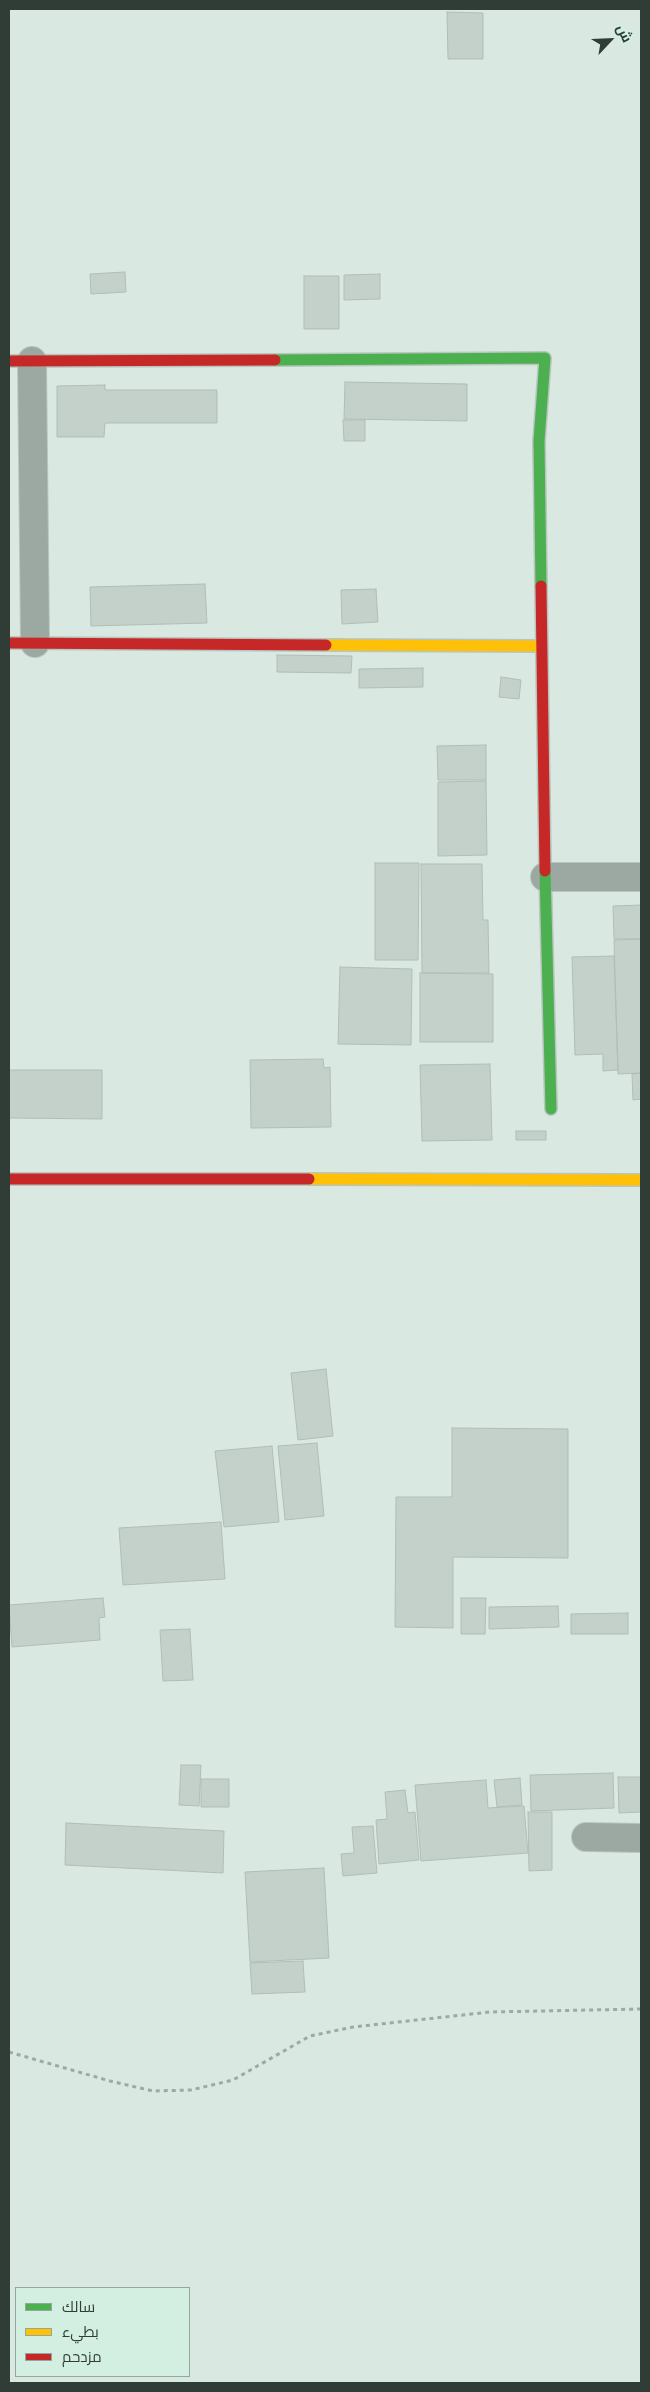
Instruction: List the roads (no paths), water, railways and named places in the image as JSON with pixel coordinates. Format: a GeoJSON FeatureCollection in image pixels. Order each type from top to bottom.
{"type":"FeatureCollection","features":[{"type":"Feature","properties":{"kind":"street"},"geometry":{"type":"LineString","coordinates":[[541,646],[22,643],[20,361],[545,358],[539,441],[545,877],[551,1110]]}},
{"type":"Feature","properties":{"kind":"street"},"geometry":{"type":"LineString","coordinates":[[545,877],[641,877]]}},
{"type":"Feature","properties":{"kind":"street"},"geometry":{"type":"LineString","coordinates":[[9,1179],[641,1180]]}},
{"type":"Feature","properties":{"kind":"street"},"geometry":{"type":"LineString","coordinates":[[586,1837],[641,1838]]}}]}
